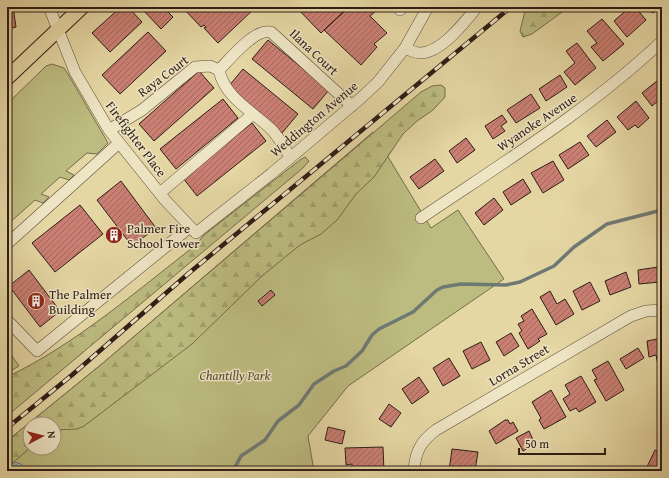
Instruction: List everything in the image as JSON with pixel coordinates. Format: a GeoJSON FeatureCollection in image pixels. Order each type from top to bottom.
{"type":"FeatureCollection","features":[{"type":"Feature","properties":{"kind":"main road"},"geometry":{"type":"LineString","coordinates":[[7,78],[82,7]]}},
{"type":"Feature","properties":{"kind":"street","name":"Firefighter Place"},"geometry":{"type":"LineString","coordinates":[[49,7],[82,85],[109,130],[160,193],[193,230]]}},
{"type":"Feature","properties":{"kind":"street","name":"Weddington Avenue"},"geometry":{"type":"LineString","coordinates":[[7,320],[37,351],[290,157],[352,106],[378,82],[405,48],[428,7]]}},
{"type":"Feature","properties":{"kind":"street"},"geometry":{"type":"LineString","coordinates":[[405,48],[419,54],[445,42],[477,7]]}},
{"type":"Feature","properties":{"kind":"street","name":"Ilana Court"},"geometry":{"type":"LineString","coordinates":[[219,70],[256,34],[267,31],[272,32],[352,106]]}},
{"type":"Feature","properties":{"kind":"street","name":"Wyanoke Avenue"},"geometry":{"type":"LineString","coordinates":[[421,218],[582,109],[624,76],[662,41]]}},
{"type":"Feature","properties":{"kind":"street","name":"Raya Court"},"geometry":{"type":"LineString","coordinates":[[109,130],[142,110],[195,67],[210,66],[219,70]]}},
{"type":"Feature","properties":{"kind":"street"},"geometry":{"type":"LineString","coordinates":[[219,70],[223,84],[231,95],[280,139],[290,157]]}},
{"type":"Feature","properties":{"kind":"street"},"geometry":{"type":"LineString","coordinates":[[160,193],[253,114]]}},
{"type":"Feature","properties":{"kind":"street"},"geometry":{"type":"LineString","coordinates":[[7,244],[119,143]]}},
{"type":"Feature","properties":{"kind":"street","name":"Lorna Street"},"geometry":{"type":"LineString","coordinates":[[414,471],[415,458],[419,447],[426,437],[436,430],[630,316],[646,311],[662,310]]}},
{"type":"Feature","properties":{"kind":"green space"},"geometry":{"type":"Polygon","coordinates":[[[526,7],[569,7],[532,34],[523,37],[520,31],[526,7]]]}},
{"type":"Feature","properties":{"kind":"green space"},"geometry":{"type":"Polygon","coordinates":[[[52,64],[64,68],[108,143],[97,154],[87,153],[66,171],[74,175],[69,180],[60,177],[41,194],[49,197],[43,203],[35,200],[7,225],[7,104],[46,66],[52,64]]]}},
{"type":"Feature","properties":{"kind":"green space"},"geometry":{"type":"Polygon","coordinates":[[[441,85],[445,88],[445,97],[433,110],[417,121],[403,134],[374,177],[356,194],[337,220],[321,234],[300,245],[262,276],[192,344],[84,426],[77,429],[62,430],[62,416],[38,416],[103,363],[421,92],[432,86],[441,85]]]}},
{"type":"Feature","properties":{"kind":"green space","name":"Chantilly Park"},"geometry":{"type":"Polygon","coordinates":[[[373,132],[431,228],[458,210],[504,279],[348,386],[308,436],[314,471],[14,471],[7,463],[7,441],[22,429],[22,456],[62,456],[62,416],[38,416],[103,363],[373,132]]]}},
{"type":"Feature","properties":{"kind":"green space"},"geometry":{"type":"Polygon","coordinates":[[[305,157],[309,161],[303,168],[7,416],[7,377],[57,349],[128,299],[196,245],[204,235],[305,157]]]}},
{"type":"Feature","properties":{"kind":"green space"},"geometry":{"type":"Polygon","coordinates":[[[7,349],[19,366],[7,373],[7,349]]]}},
{"type":"Feature","properties":{"kind":"green space"},"geometry":{"type":"Polygon","coordinates":[[[22,429],[22,455],[8,467],[10,471],[7,471],[7,441],[22,429]]]}},
{"type":"Feature","properties":{"kind":"water"},"geometry":{"type":"Polygon","coordinates":[[[15,462],[21,464],[28,471],[11,471],[10,465],[15,462]]]}},
{"type":"Feature","properties":{"kind":"building"},"geometry":{"type":"Polygon","coordinates":[[[7,7],[13,7],[16,27],[7,29],[7,7]]]}},
{"type":"Feature","properties":{"kind":"building"},"geometry":{"type":"Polygon","coordinates":[[[121,7],[128,7],[142,22],[110,52],[92,33],[121,7]]]}},
{"type":"Feature","properties":{"kind":"building"},"geometry":{"type":"Polygon","coordinates":[[[144,7],[163,7],[173,17],[161,29],[142,9],[144,7]]]}},
{"type":"Feature","properties":{"kind":"building"},"geometry":{"type":"Polygon","coordinates":[[[182,7],[256,7],[218,43],[204,28],[206,27],[204,25],[201,27],[182,7]]]}},
{"type":"Feature","properties":{"kind":"building"},"geometry":{"type":"Polygon","coordinates":[[[296,7],[349,7],[321,33],[296,7]]]}},
{"type":"Feature","properties":{"kind":"building"},"geometry":{"type":"Polygon","coordinates":[[[349,7],[381,7],[370,16],[387,33],[374,44],[377,47],[361,65],[324,30],[349,7]]]}},
{"type":"Feature","properties":{"kind":"building"},"geometry":{"type":"Polygon","coordinates":[[[630,7],[635,7],[646,20],[627,37],[614,21],[630,7]]]}},
{"type":"Feature","properties":{"kind":"building"},"geometry":{"type":"Polygon","coordinates":[[[646,7],[659,7],[653,13],[646,7]]]}},
{"type":"Feature","properties":{"kind":"building"},"geometry":{"type":"Polygon","coordinates":[[[602,19],[624,44],[603,61],[591,47],[597,43],[587,31],[602,19]]]}},
{"type":"Feature","properties":{"kind":"building"},"geometry":{"type":"Polygon","coordinates":[[[148,32],[166,51],[120,94],[102,75],[148,32]]]}},
{"type":"Feature","properties":{"kind":"building"},"geometry":{"type":"Polygon","coordinates":[[[268,40],[329,90],[313,109],[252,59],[268,40]]]}},
{"type":"Feature","properties":{"kind":"building"},"geometry":{"type":"Polygon","coordinates":[[[577,43],[596,68],[575,85],[564,72],[575,63],[566,51],[577,43]]]}},
{"type":"Feature","properties":{"kind":"building"},"geometry":{"type":"Polygon","coordinates":[[[243,69],[298,114],[282,133],[228,87],[243,69]]]}},
{"type":"Feature","properties":{"kind":"building"},"geometry":{"type":"Polygon","coordinates":[[[199,71],[214,88],[154,141],[139,124],[199,71]]]}},
{"type":"Feature","properties":{"kind":"building"},"geometry":{"type":"Polygon","coordinates":[[[560,75],[567,87],[546,101],[539,89],[560,75]]]}},
{"type":"Feature","properties":{"kind":"building"},"geometry":{"type":"Polygon","coordinates":[[[662,77],[662,106],[658,101],[652,106],[642,93],[662,77]]]}},
{"type":"Feature","properties":{"kind":"building"},"geometry":{"type":"Polygon","coordinates":[[[531,94],[540,108],[516,123],[507,110],[531,94]]]}},
{"type":"Feature","properties":{"kind":"building"},"geometry":{"type":"Polygon","coordinates":[[[223,99],[238,118],[176,169],[160,149],[223,99]]]}},
{"type":"Feature","properties":{"kind":"building"},"geometry":{"type":"Polygon","coordinates":[[[636,101],[649,118],[638,128],[635,125],[628,130],[617,117],[636,101]]]}},
{"type":"Feature","properties":{"kind":"building"},"geometry":{"type":"Polygon","coordinates":[[[502,115],[507,122],[501,126],[505,131],[493,139],[485,126],[502,115]]]}},
{"type":"Feature","properties":{"kind":"building"},"geometry":{"type":"Polygon","coordinates":[[[607,120],[616,132],[596,147],[587,136],[607,120]]]}},
{"type":"Feature","properties":{"kind":"building"},"geometry":{"type":"Polygon","coordinates":[[[252,123],[266,141],[197,196],[183,178],[252,123]]]}},
{"type":"Feature","properties":{"kind":"building"},"geometry":{"type":"Polygon","coordinates":[[[466,138],[475,150],[457,163],[449,151],[466,138]]]}},
{"type":"Feature","properties":{"kind":"building"},"geometry":{"type":"Polygon","coordinates":[[[580,142],[589,155],[568,169],[559,155],[580,142]]]}},
{"type":"Feature","properties":{"kind":"building"},"geometry":{"type":"Polygon","coordinates":[[[435,159],[444,171],[419,189],[410,177],[435,159]]]}},
{"type":"Feature","properties":{"kind":"building"},"geometry":{"type":"Polygon","coordinates":[[[553,161],[564,180],[543,193],[531,173],[553,161]]]}},
{"type":"Feature","properties":{"kind":"building"},"geometry":{"type":"Polygon","coordinates":[[[523,179],[531,192],[511,205],[503,192],[523,179]]]}},
{"type":"Feature","properties":{"kind":"building"},"geometry":{"type":"Polygon","coordinates":[[[121,181],[156,228],[132,246],[97,200],[121,181]]]}},
{"type":"Feature","properties":{"kind":"building"},"geometry":{"type":"Polygon","coordinates":[[[494,198],[503,210],[484,225],[475,213],[494,198]]]}},
{"type":"Feature","properties":{"kind":"building"},"geometry":{"type":"Polygon","coordinates":[[[80,205],[103,234],[55,272],[32,243],[80,205]]]}},
{"type":"Feature","properties":{"kind":"building","name":"Palmer Fire School Tower"},"geometry":{"type":"Polygon","coordinates":[[[115,228],[121,236],[113,242],[107,234],[115,228]]]}},
{"type":"Feature","properties":{"kind":"building"},"geometry":{"type":"Polygon","coordinates":[[[658,267],[660,282],[639,284],[638,270],[658,267]]]}},
{"type":"Feature","properties":{"kind":"building","name":"The Palmer Building"},"geometry":{"type":"Polygon","coordinates":[[[29,270],[60,311],[40,327],[9,286],[29,270]]]}},
{"type":"Feature","properties":{"kind":"building"},"geometry":{"type":"Polygon","coordinates":[[[626,272],[631,287],[610,295],[605,281],[626,272]]]}},
{"type":"Feature","properties":{"kind":"building"},"geometry":{"type":"Polygon","coordinates":[[[590,282],[600,301],[582,310],[573,291],[590,282]]]}},
{"type":"Feature","properties":{"kind":"building"},"geometry":{"type":"Polygon","coordinates":[[[271,290],[275,295],[262,306],[258,301],[271,290]]]}},
{"type":"Feature","properties":{"kind":"building"},"geometry":{"type":"Polygon","coordinates":[[[550,291],[557,304],[565,299],[574,314],[556,325],[540,297],[550,291]]]}},
{"type":"Feature","properties":{"kind":"building"},"geometry":{"type":"Polygon","coordinates":[[[532,309],[547,334],[538,339],[540,341],[528,349],[519,333],[522,331],[518,324],[524,321],[521,316],[532,309]]]}},
{"type":"Feature","properties":{"kind":"building"},"geometry":{"type":"Polygon","coordinates":[[[511,333],[519,346],[504,356],[496,342],[511,333]]]}},
{"type":"Feature","properties":{"kind":"building"},"geometry":{"type":"Polygon","coordinates":[[[662,338],[662,364],[658,365],[656,355],[649,357],[647,341],[662,338]]]}},
{"type":"Feature","properties":{"kind":"building"},"geometry":{"type":"Polygon","coordinates":[[[481,342],[490,360],[472,369],[463,351],[481,342]]]}},
{"type":"Feature","properties":{"kind":"building"},"geometry":{"type":"Polygon","coordinates":[[[638,348],[644,358],[626,369],[620,359],[638,348]]]}},
{"type":"Feature","properties":{"kind":"building"},"geometry":{"type":"Polygon","coordinates":[[[449,358],[460,376],[443,386],[433,368],[449,358]]]}},
{"type":"Feature","properties":{"kind":"building"},"geometry":{"type":"Polygon","coordinates":[[[608,361],[624,390],[606,401],[594,380],[597,379],[592,370],[608,361]]]}},
{"type":"Feature","properties":{"kind":"building"},"geometry":{"type":"Polygon","coordinates":[[[581,376],[596,402],[579,412],[576,408],[570,411],[563,399],[570,394],[565,385],[581,376]]]}},
{"type":"Feature","properties":{"kind":"building"},"geometry":{"type":"Polygon","coordinates":[[[419,377],[429,392],[412,404],[402,389],[419,377]]]}},
{"type":"Feature","properties":{"kind":"building"},"geometry":{"type":"Polygon","coordinates":[[[551,390],[566,417],[544,429],[539,420],[541,418],[532,402],[551,390]]]}},
{"type":"Feature","properties":{"kind":"building"},"geometry":{"type":"Polygon","coordinates":[[[389,404],[401,413],[391,427],[379,419],[389,404]]]}},
{"type":"Feature","properties":{"kind":"building"},"geometry":{"type":"Polygon","coordinates":[[[505,420],[508,420],[510,424],[513,422],[518,431],[496,444],[489,431],[505,420]]]}},
{"type":"Feature","properties":{"kind":"building"},"geometry":{"type":"Polygon","coordinates":[[[662,425],[662,439],[657,437],[662,425]]]}},
{"type":"Feature","properties":{"kind":"building"},"geometry":{"type":"Polygon","coordinates":[[[328,427],[345,431],[342,444],[325,440],[328,427]]]}},
{"type":"Feature","properties":{"kind":"building"},"geometry":{"type":"Polygon","coordinates":[[[529,431],[535,444],[523,451],[516,438],[529,431]]]}},
{"type":"Feature","properties":{"kind":"building"},"geometry":{"type":"Polygon","coordinates":[[[383,447],[384,471],[352,471],[352,464],[346,465],[345,448],[383,447]]]}},
{"type":"Feature","properties":{"kind":"building"},"geometry":{"type":"Polygon","coordinates":[[[452,449],[478,452],[475,471],[449,471],[452,449]]]}},
{"type":"Feature","properties":{"kind":"building"},"geometry":{"type":"Polygon","coordinates":[[[655,450],[662,453],[662,469],[661,471],[645,471],[655,450]]]}},
{"type":"Feature","properties":{"kind":"waterway"},"geometry":{"type":"LineString","coordinates":[[233,471],[241,456],[265,440],[278,421],[299,405],[314,384],[334,371],[346,366],[362,351],[372,335],[379,329],[413,312],[437,290],[443,287],[461,284],[506,285],[520,282],[554,266],[574,247],[607,224],[662,210]]}},
{"type":"Feature","properties":{"kind":"railway"},"geometry":{"type":"LineString","coordinates":[[7,428],[72,375],[189,273],[511,7]]}},
{"type":"Feature","properties":{"kind":"place","name":"Palmer Fire School Tower"},"geometry":{"type":"Point","coordinates":[114,235]}},
{"type":"Feature","properties":{"kind":"place","name":"The Palmer Building"},"geometry":{"type":"Point","coordinates":[36,301]}}]}
